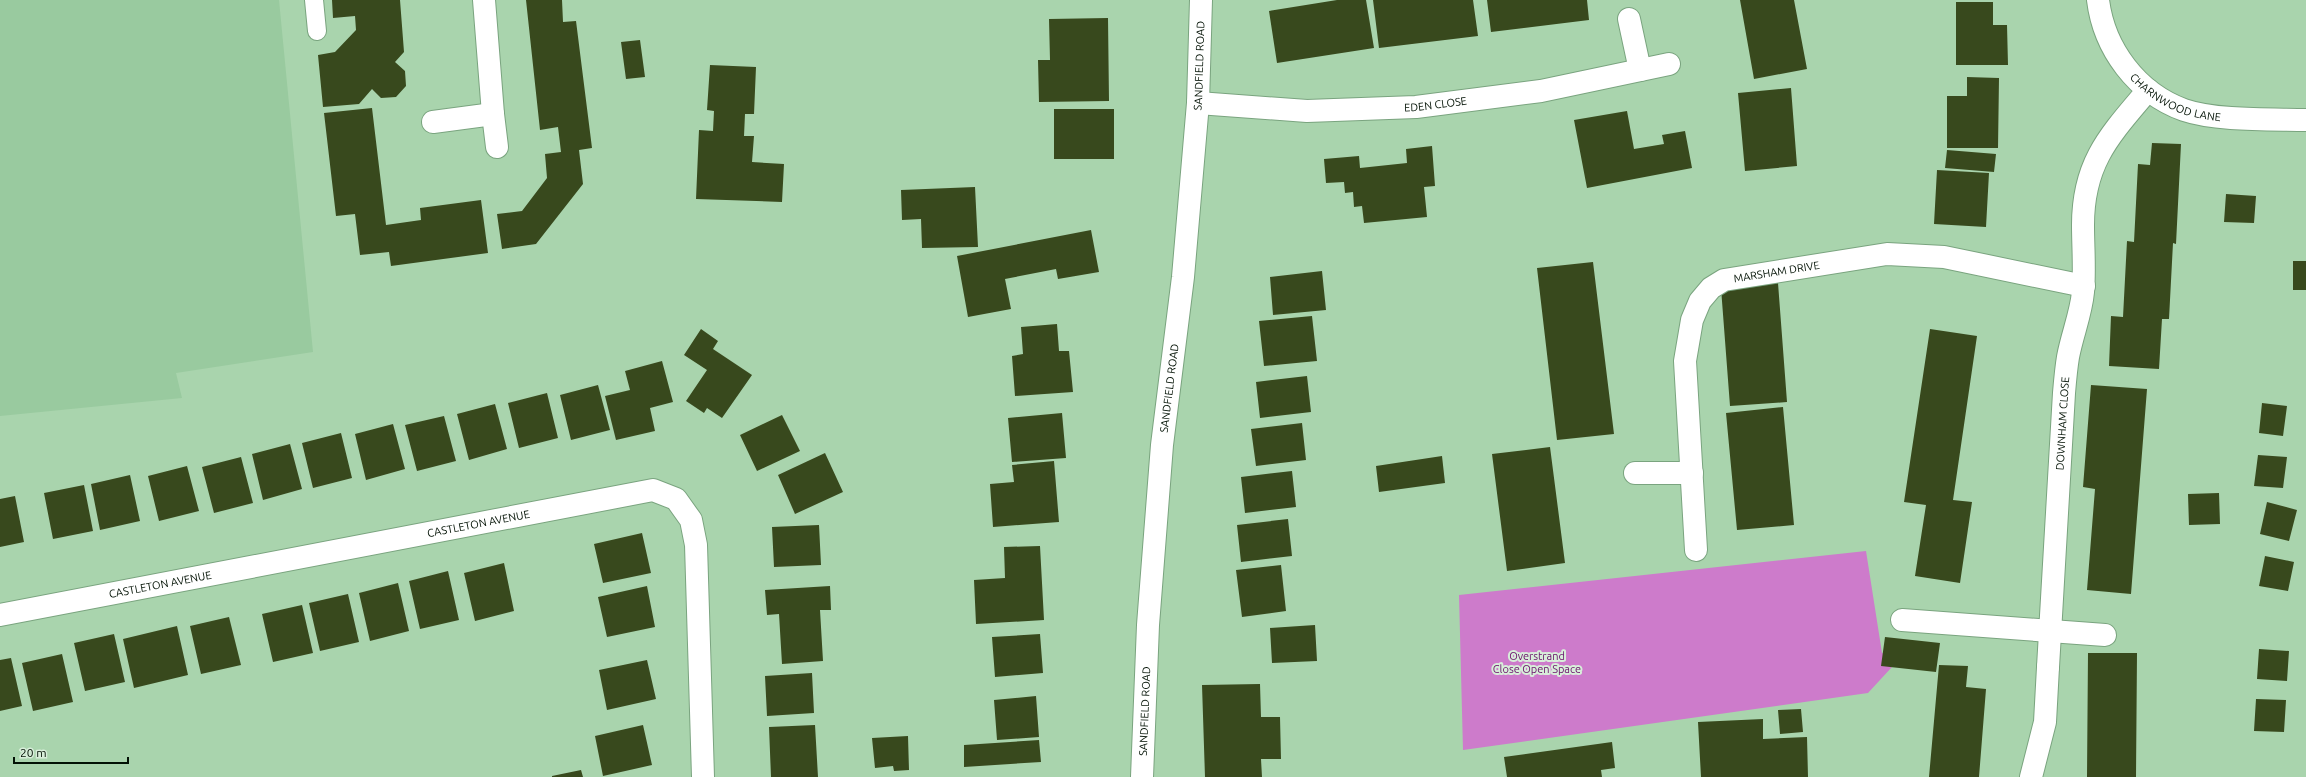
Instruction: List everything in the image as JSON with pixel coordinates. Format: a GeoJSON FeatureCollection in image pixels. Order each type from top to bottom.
{"type":"FeatureCollection","features":[{"type":"Feature","properties":{"kind":"street"},"geometry":{"type":"LineString","coordinates":[[484,0],[497,147]]}},
{"type":"Feature","properties":{"kind":"street","name":"SANDFIELD ROAD"},"geometry":{"type":"LineString","coordinates":[[1142,777],[1148,625],[1162,453],[1183,277],[1198,103],[1200,0]]}},
{"type":"Feature","properties":{"kind":"street","name":"CHARNWOOD LANE"},"geometry":{"type":"LineString","coordinates":[[2098,0],[2100,16],[2107,38],[2113,49],[2125,68],[2148,90],[2185,110],[2202,114],[2306,120]]}},
{"type":"Feature","properties":{"kind":"street"},"geometry":{"type":"LineString","coordinates":[[1629,19],[1640,70]]}},
{"type":"Feature","properties":{"kind":"street","name":"EDEN CLOSE"},"geometry":{"type":"LineString","coordinates":[[1198,103],[1308,111],[1416,107],[1540,91],[1669,64]]}},
{"type":"Feature","properties":{"kind":"street","name":"DOWNHAM CLOSE"},"geometry":{"type":"LineString","coordinates":[[2031,777],[2045,722],[2064,393],[2068,356],[2082,309],[2084,286],[2083,223],[2089,174],[2098,152],[2112,132],[2148,90]]}},
{"type":"Feature","properties":{"kind":"street"},"geometry":{"type":"LineString","coordinates":[[433,122],[493,114]]}},
{"type":"Feature","properties":{"kind":"street","name":"MARSHAM DRIVE"},"geometry":{"type":"LineString","coordinates":[[1696,550],[1685,361],[1692,320],[1700,301],[1711,288],[1724,280],[1887,254],[1944,257],[2084,286]]}},
{"type":"Feature","properties":{"kind":"street"},"geometry":{"type":"LineString","coordinates":[[1635,472],[1692,473]]}},
{"type":"Feature","properties":{"kind":"street","name":"CASTLETON AVENUE"},"geometry":{"type":"LineString","coordinates":[[0,614],[653,490],[676,498],[691,520],[696,545],[703,777]]}},
{"type":"Feature","properties":{"kind":"street"},"geometry":{"type":"LineString","coordinates":[[1902,620],[2105,635]]}},
{"type":"Feature","properties":{"kind":"lane"},"geometry":{"type":"LineString","coordinates":[[314,0],[317,31]]}},
{"type":"Feature","properties":{"kind":"shaded area"},"geometry":{"type":"Polygon","coordinates":[[[0,0],[279,0],[313,352],[176,373],[182,398],[0,416],[0,0]]]}},
{"type":"Feature","properties":{"kind":"green space","name":"Overstrand Close Open Space"},"geometry":{"type":"Polygon","coordinates":[[[1866,551],[1882,653],[1903,655],[1868,693],[1463,750],[1459,595],[1866,551]]]}},
{"type":"Feature","properties":{"kind":"building"},"geometry":{"type":"Polygon","coordinates":[[[332,0],[400,0],[404,52],[395,62],[405,71],[406,86],[396,97],[381,98],[372,89],[359,104],[323,107],[318,55],[335,52],[356,30],[355,16],[333,18],[332,0]]]}},
{"type":"Feature","properties":{"kind":"building"},"geometry":{"type":"Polygon","coordinates":[[[526,0],[562,0],[563,22],[576,21],[592,148],[579,150],[583,184],[536,244],[502,249],[497,214],[522,211],[547,178],[545,154],[561,152],[558,127],[540,130],[526,0]]]}},
{"type":"Feature","properties":{"kind":"building"},"geometry":{"type":"Polygon","coordinates":[[[1337,0],[1366,0],[1374,48],[1277,63],[1269,11],[1337,0]]]}},
{"type":"Feature","properties":{"kind":"building"},"geometry":{"type":"Polygon","coordinates":[[[1373,0],[1473,0],[1478,36],[1379,48],[1373,0]]]}},
{"type":"Feature","properties":{"kind":"building"},"geometry":{"type":"Polygon","coordinates":[[[1487,0],[1587,0],[1589,20],[1491,32],[1487,0]]]}},
{"type":"Feature","properties":{"kind":"building"},"geometry":{"type":"Polygon","coordinates":[[[1740,0],[1794,0],[1807,69],[1754,79],[1740,0]]]}},
{"type":"Feature","properties":{"kind":"building"},"geometry":{"type":"Polygon","coordinates":[[[1956,2],[1993,2],[1993,25],[2007,25],[2008,65],[1956,65],[1956,2]]]}},
{"type":"Feature","properties":{"kind":"building"},"geometry":{"type":"Polygon","coordinates":[[[1108,18],[1109,101],[1039,102],[1038,60],[1050,60],[1049,19],[1108,18]]]}},
{"type":"Feature","properties":{"kind":"building"},"geometry":{"type":"Polygon","coordinates":[[[640,40],[645,77],[626,79],[621,42],[640,40]]]}},
{"type":"Feature","properties":{"kind":"building"},"geometry":{"type":"Polygon","coordinates":[[[710,65],[756,67],[754,114],[745,114],[744,136],[754,136],[752,162],[784,164],[782,202],[696,199],[699,130],[713,131],[714,111],[707,110],[710,65]]]}},
{"type":"Feature","properties":{"kind":"building"},"geometry":{"type":"Polygon","coordinates":[[[1967,77],[1999,78],[1998,148],[1947,148],[1947,96],[1967,96],[1967,77]]]}},
{"type":"Feature","properties":{"kind":"building"},"geometry":{"type":"Polygon","coordinates":[[[1791,88],[1797,166],[1745,171],[1738,93],[1791,88]]]}},
{"type":"Feature","properties":{"kind":"building"},"geometry":{"type":"Polygon","coordinates":[[[372,108],[386,225],[421,220],[420,208],[481,200],[488,253],[391,266],[389,252],[360,255],[355,214],[336,216],[324,113],[372,108]]]}},
{"type":"Feature","properties":{"kind":"building"},"geometry":{"type":"Polygon","coordinates":[[[1054,109],[1114,109],[1114,159],[1054,159],[1054,109]]]}},
{"type":"Feature","properties":{"kind":"building"},"geometry":{"type":"Polygon","coordinates":[[[1627,111],[1634,149],[1664,144],[1662,135],[1685,131],[1692,168],[1587,188],[1574,120],[1627,111]]]}},
{"type":"Feature","properties":{"kind":"building"},"geometry":{"type":"Polygon","coordinates":[[[2152,143],[2181,144],[2176,244],[2173,243],[2169,319],[2162,319],[2159,369],[2109,366],[2111,316],[2123,317],[2127,241],[2134,242],[2138,164],[2150,165],[2152,143]]]}},
{"type":"Feature","properties":{"kind":"building"},"geometry":{"type":"Polygon","coordinates":[[[1432,146],[1435,186],[1424,187],[1427,217],[1364,223],[1362,206],[1354,207],[1353,192],[1345,193],[1344,182],[1326,183],[1324,159],[1359,156],[1360,168],[1407,163],[1406,149],[1432,146]]]}},
{"type":"Feature","properties":{"kind":"building"},"geometry":{"type":"Polygon","coordinates":[[[1947,150],[1996,154],[1994,172],[1945,168],[1947,150]]]}},
{"type":"Feature","properties":{"kind":"building"},"geometry":{"type":"Polygon","coordinates":[[[1937,170],[1989,173],[1986,227],[1934,224],[1937,170]]]}},
{"type":"Feature","properties":{"kind":"building"},"geometry":{"type":"Polygon","coordinates":[[[975,187],[978,247],[922,248],[921,219],[902,220],[901,190],[975,187]]]}},
{"type":"Feature","properties":{"kind":"building"},"geometry":{"type":"Polygon","coordinates":[[[2226,194],[2256,196],[2254,223],[2224,222],[2226,194]]]}},
{"type":"Feature","properties":{"kind":"building"},"geometry":{"type":"Polygon","coordinates":[[[1091,230],[1099,272],[1058,279],[1056,269],[1005,279],[1011,309],[968,317],[957,256],[1091,230]]]}},
{"type":"Feature","properties":{"kind":"building"},"geometry":{"type":"Polygon","coordinates":[[[2293,261],[2306,261],[2306,290],[2293,290],[2293,261]]]}},
{"type":"Feature","properties":{"kind":"building"},"geometry":{"type":"Polygon","coordinates":[[[1593,262],[1614,434],[1557,440],[1537,268],[1593,262]]]}},
{"type":"Feature","properties":{"kind":"building"},"geometry":{"type":"Polygon","coordinates":[[[1322,271],[1326,310],[1273,315],[1270,277],[1322,271]]]}},
{"type":"Feature","properties":{"kind":"building"},"geometry":{"type":"Polygon","coordinates":[[[1778,283],[1787,402],[1730,406],[1721,288],[1778,283]]]}},
{"type":"Feature","properties":{"kind":"building"},"geometry":{"type":"Polygon","coordinates":[[[1312,316],[1317,361],[1264,366],[1259,321],[1312,316]]]}},
{"type":"Feature","properties":{"kind":"building"},"geometry":{"type":"Polygon","coordinates":[[[1057,324],[1059,351],[1069,351],[1073,392],[1015,396],[1012,356],[1023,354],[1021,327],[1057,324]]]}},
{"type":"Feature","properties":{"kind":"building"},"geometry":{"type":"Polygon","coordinates":[[[701,329],[718,341],[713,349],[752,375],[722,418],[707,408],[704,413],[686,401],[707,370],[684,355],[701,329]]]}},
{"type":"Feature","properties":{"kind":"building"},"geometry":{"type":"Polygon","coordinates":[[[1930,329],[1977,336],[1953,500],[1972,502],[1960,583],[1915,576],[1926,505],[1904,502],[1930,329]]]}},
{"type":"Feature","properties":{"kind":"building"},"geometry":{"type":"Polygon","coordinates":[[[662,361],[673,402],[650,408],[655,431],[616,440],[605,396],[630,390],[625,371],[662,361]]]}},
{"type":"Feature","properties":{"kind":"building"},"geometry":{"type":"Polygon","coordinates":[[[1307,376],[1311,412],[1260,418],[1256,382],[1307,376]]]}},
{"type":"Feature","properties":{"kind":"building"},"geometry":{"type":"Polygon","coordinates":[[[598,385],[610,430],[571,440],[560,395],[598,385]]]}},
{"type":"Feature","properties":{"kind":"building"},"geometry":{"type":"Polygon","coordinates":[[[2091,385],[2147,389],[2131,594],[2087,590],[2095,489],[2083,487],[2091,385]]]}},
{"type":"Feature","properties":{"kind":"building"},"geometry":{"type":"Polygon","coordinates":[[[547,393],[558,438],[519,448],[508,403],[547,393]]]}},
{"type":"Feature","properties":{"kind":"building"},"geometry":{"type":"Polygon","coordinates":[[[2262,403],[2287,406],[2283,436],[2259,433],[2262,403]]]}},
{"type":"Feature","properties":{"kind":"building"},"geometry":{"type":"Polygon","coordinates":[[[495,404],[507,449],[469,460],[457,414],[495,404]]]}},
{"type":"Feature","properties":{"kind":"building"},"geometry":{"type":"Polygon","coordinates":[[[1783,407],[1794,525],[1737,530],[1726,413],[1783,407]]]}},
{"type":"Feature","properties":{"kind":"building"},"geometry":{"type":"Polygon","coordinates":[[[1062,413],[1066,458],[1012,462],[1008,418],[1062,413]]]}},
{"type":"Feature","properties":{"kind":"building"},"geometry":{"type":"Polygon","coordinates":[[[782,415],[800,451],[757,471],[740,435],[782,415]]]}},
{"type":"Feature","properties":{"kind":"building"},"geometry":{"type":"Polygon","coordinates":[[[444,416],[456,461],[417,471],[405,425],[444,416]]]}},
{"type":"Feature","properties":{"kind":"building"},"geometry":{"type":"Polygon","coordinates":[[[1302,423],[1306,460],[1256,466],[1251,429],[1302,423]]]}},
{"type":"Feature","properties":{"kind":"building"},"geometry":{"type":"Polygon","coordinates":[[[393,424],[405,469],[366,480],[355,434],[393,424]]]}},
{"type":"Feature","properties":{"kind":"building"},"geometry":{"type":"Polygon","coordinates":[[[341,433],[352,478],[313,488],[302,443],[341,433]]]}},
{"type":"Feature","properties":{"kind":"building"},"geometry":{"type":"Polygon","coordinates":[[[290,444],[302,489],[263,500],[252,454],[290,444]]]}},
{"type":"Feature","properties":{"kind":"building"},"geometry":{"type":"Polygon","coordinates":[[[1550,447],[1565,563],[1507,571],[1492,454],[1550,447]]]}},
{"type":"Feature","properties":{"kind":"building"},"geometry":{"type":"Polygon","coordinates":[[[825,453],[843,492],[795,514],[778,475],[825,453]]]}},
{"type":"Feature","properties":{"kind":"building"},"geometry":{"type":"Polygon","coordinates":[[[2258,455],[2287,457],[2283,488],[2254,486],[2258,455]]]}},
{"type":"Feature","properties":{"kind":"building"},"geometry":{"type":"Polygon","coordinates":[[[1442,456],[1445,483],[1379,492],[1376,466],[1442,456]]]}},
{"type":"Feature","properties":{"kind":"building"},"geometry":{"type":"Polygon","coordinates":[[[241,457],[253,503],[214,513],[202,467],[241,457]]]}},
{"type":"Feature","properties":{"kind":"building"},"geometry":{"type":"Polygon","coordinates":[[[1054,461],[1059,522],[993,527],[990,484],[1014,482],[1012,465],[1054,461]]]}},
{"type":"Feature","properties":{"kind":"building"},"geometry":{"type":"Polygon","coordinates":[[[187,466],[199,511],[159,521],[148,476],[187,466]]]}},
{"type":"Feature","properties":{"kind":"building"},"geometry":{"type":"Polygon","coordinates":[[[1292,471],[1296,507],[1245,513],[1241,477],[1292,471]]]}},
{"type":"Feature","properties":{"kind":"building"},"geometry":{"type":"Polygon","coordinates":[[[130,475],[140,521],[100,530],[91,484],[130,475]]]}},
{"type":"Feature","properties":{"kind":"building"},"geometry":{"type":"Polygon","coordinates":[[[84,485],[93,531],[53,539],[44,493],[84,485]]]}},
{"type":"Feature","properties":{"kind":"building"},"geometry":{"type":"Polygon","coordinates":[[[2219,493],[2220,524],[2189,525],[2188,494],[2219,493]]]}},
{"type":"Feature","properties":{"kind":"building"},"geometry":{"type":"Polygon","coordinates":[[[15,496],[24,542],[0,547],[0,499],[15,496]]]}},
{"type":"Feature","properties":{"kind":"building"},"geometry":{"type":"Polygon","coordinates":[[[2267,502],[2297,510],[2289,541],[2260,534],[2267,502]]]}},
{"type":"Feature","properties":{"kind":"building"},"geometry":{"type":"Polygon","coordinates":[[[1288,519],[1292,556],[1241,562],[1237,525],[1288,519]]]}},
{"type":"Feature","properties":{"kind":"building"},"geometry":{"type":"Polygon","coordinates":[[[819,525],[821,565],[774,567],[772,527],[819,525]]]}},
{"type":"Feature","properties":{"kind":"building"},"geometry":{"type":"Polygon","coordinates":[[[642,533],[651,573],[603,583],[594,544],[642,533]]]}},
{"type":"Feature","properties":{"kind":"building"},"geometry":{"type":"Polygon","coordinates":[[[1040,546],[1044,620],[976,624],[974,580],[1005,578],[1004,547],[1040,546]]]}},
{"type":"Feature","properties":{"kind":"building"},"geometry":{"type":"Polygon","coordinates":[[[2265,556],[2294,562],[2288,591],[2259,586],[2265,556]]]}},
{"type":"Feature","properties":{"kind":"building"},"geometry":{"type":"Polygon","coordinates":[[[504,563],[514,611],[475,621],[464,573],[504,563]]]}},
{"type":"Feature","properties":{"kind":"building"},"geometry":{"type":"Polygon","coordinates":[[[1281,565],[1286,611],[1242,617],[1236,570],[1281,565]]]}},
{"type":"Feature","properties":{"kind":"building"},"geometry":{"type":"Polygon","coordinates":[[[448,571],[459,620],[420,629],[409,581],[448,571]]]}},
{"type":"Feature","properties":{"kind":"building"},"geometry":{"type":"Polygon","coordinates":[[[398,583],[409,631],[370,641],[359,593],[398,583]]]}},
{"type":"Feature","properties":{"kind":"building"},"geometry":{"type":"Polygon","coordinates":[[[647,586],[655,627],[607,637],[598,597],[647,586]]]}},
{"type":"Feature","properties":{"kind":"building"},"geometry":{"type":"Polygon","coordinates":[[[830,586],[831,610],[820,610],[823,661],[782,664],[779,614],[767,615],[765,590],[830,586]]]}},
{"type":"Feature","properties":{"kind":"building"},"geometry":{"type":"Polygon","coordinates":[[[348,594],[359,642],[320,651],[309,603],[348,594]]]}},
{"type":"Feature","properties":{"kind":"building"},"geometry":{"type":"Polygon","coordinates":[[[302,605],[313,653],[273,662],[262,614],[302,605]]]}},
{"type":"Feature","properties":{"kind":"building"},"geometry":{"type":"Polygon","coordinates":[[[229,617],[241,665],[201,674],[190,626],[229,617]]]}},
{"type":"Feature","properties":{"kind":"building"},"geometry":{"type":"Polygon","coordinates":[[[1315,625],[1317,661],[1272,663],[1270,628],[1315,625]]]}},
{"type":"Feature","properties":{"kind":"building"},"geometry":{"type":"Polygon","coordinates":[[[177,626],[188,675],[134,688],[123,639],[177,626]]]}},
{"type":"Feature","properties":{"kind":"building"},"geometry":{"type":"Polygon","coordinates":[[[114,634],[125,682],[85,691],[74,643],[114,634]]]}},
{"type":"Feature","properties":{"kind":"building"},"geometry":{"type":"Polygon","coordinates":[[[1040,634],[1043,673],[995,677],[992,637],[1040,634]]]}},
{"type":"Feature","properties":{"kind":"building"},"geometry":{"type":"Polygon","coordinates":[[[1885,637],[1940,643],[1936,672],[1881,666],[1885,637]]]}},
{"type":"Feature","properties":{"kind":"building"},"geometry":{"type":"Polygon","coordinates":[[[2259,649],[2289,651],[2287,681],[2257,679],[2259,649]]]}},
{"type":"Feature","properties":{"kind":"building"},"geometry":{"type":"Polygon","coordinates":[[[2088,653],[2137,653],[2136,777],[2087,777],[2088,653]]]}},
{"type":"Feature","properties":{"kind":"building"},"geometry":{"type":"Polygon","coordinates":[[[62,654],[73,702],[33,711],[22,663],[62,654]]]}},
{"type":"Feature","properties":{"kind":"building"},"geometry":{"type":"Polygon","coordinates":[[[11,658],[22,706],[0,711],[0,660],[11,658]]]}},
{"type":"Feature","properties":{"kind":"building"},"geometry":{"type":"Polygon","coordinates":[[[647,660],[656,699],[607,710],[599,670],[647,660]]]}},
{"type":"Feature","properties":{"kind":"building"},"geometry":{"type":"Polygon","coordinates":[[[1939,665],[1968,666],[1966,687],[1986,689],[1979,777],[1929,777],[1939,665]]]}},
{"type":"Feature","properties":{"kind":"building"},"geometry":{"type":"Polygon","coordinates":[[[812,673],[814,713],[767,716],[765,676],[812,673]]]}},
{"type":"Feature","properties":{"kind":"building"},"geometry":{"type":"Polygon","coordinates":[[[1260,684],[1261,717],[1280,717],[1281,759],[1261,759],[1262,777],[1205,777],[1202,685],[1260,684]]]}},
{"type":"Feature","properties":{"kind":"building"},"geometry":{"type":"Polygon","coordinates":[[[1036,696],[1039,737],[997,740],[994,700],[1036,696]]]}},
{"type":"Feature","properties":{"kind":"building"},"geometry":{"type":"Polygon","coordinates":[[[2256,699],[2286,700],[2284,732],[2254,731],[2256,699]]]}},
{"type":"Feature","properties":{"kind":"building"},"geometry":{"type":"Polygon","coordinates":[[[1801,709],[1803,732],[1780,734],[1778,710],[1801,709]]]}},
{"type":"Feature","properties":{"kind":"building"},"geometry":{"type":"Polygon","coordinates":[[[1763,719],[1763,739],[1807,737],[1808,777],[1701,777],[1698,722],[1763,719]]]}},
{"type":"Feature","properties":{"kind":"building"},"geometry":{"type":"Polygon","coordinates":[[[643,725],[652,765],[603,776],[595,736],[643,725]]]}},
{"type":"Feature","properties":{"kind":"building"},"geometry":{"type":"Polygon","coordinates":[[[815,725],[818,777],[771,777],[769,727],[815,725]]]}},
{"type":"Feature","properties":{"kind":"building"},"geometry":{"type":"Polygon","coordinates":[[[908,736],[909,770],[894,771],[893,766],[875,768],[872,738],[908,736]]]}},
{"type":"Feature","properties":{"kind":"building"},"geometry":{"type":"Polygon","coordinates":[[[1039,740],[1041,762],[964,767],[964,745],[1039,740]]]}},
{"type":"Feature","properties":{"kind":"building"},"geometry":{"type":"Polygon","coordinates":[[[1612,742],[1615,768],[1601,770],[1602,777],[1507,777],[1504,757],[1612,742]]]}},
{"type":"Feature","properties":{"kind":"building"},"geometry":{"type":"Polygon","coordinates":[[[581,770],[583,777],[552,777],[552,776],[581,770]]]}}]}
